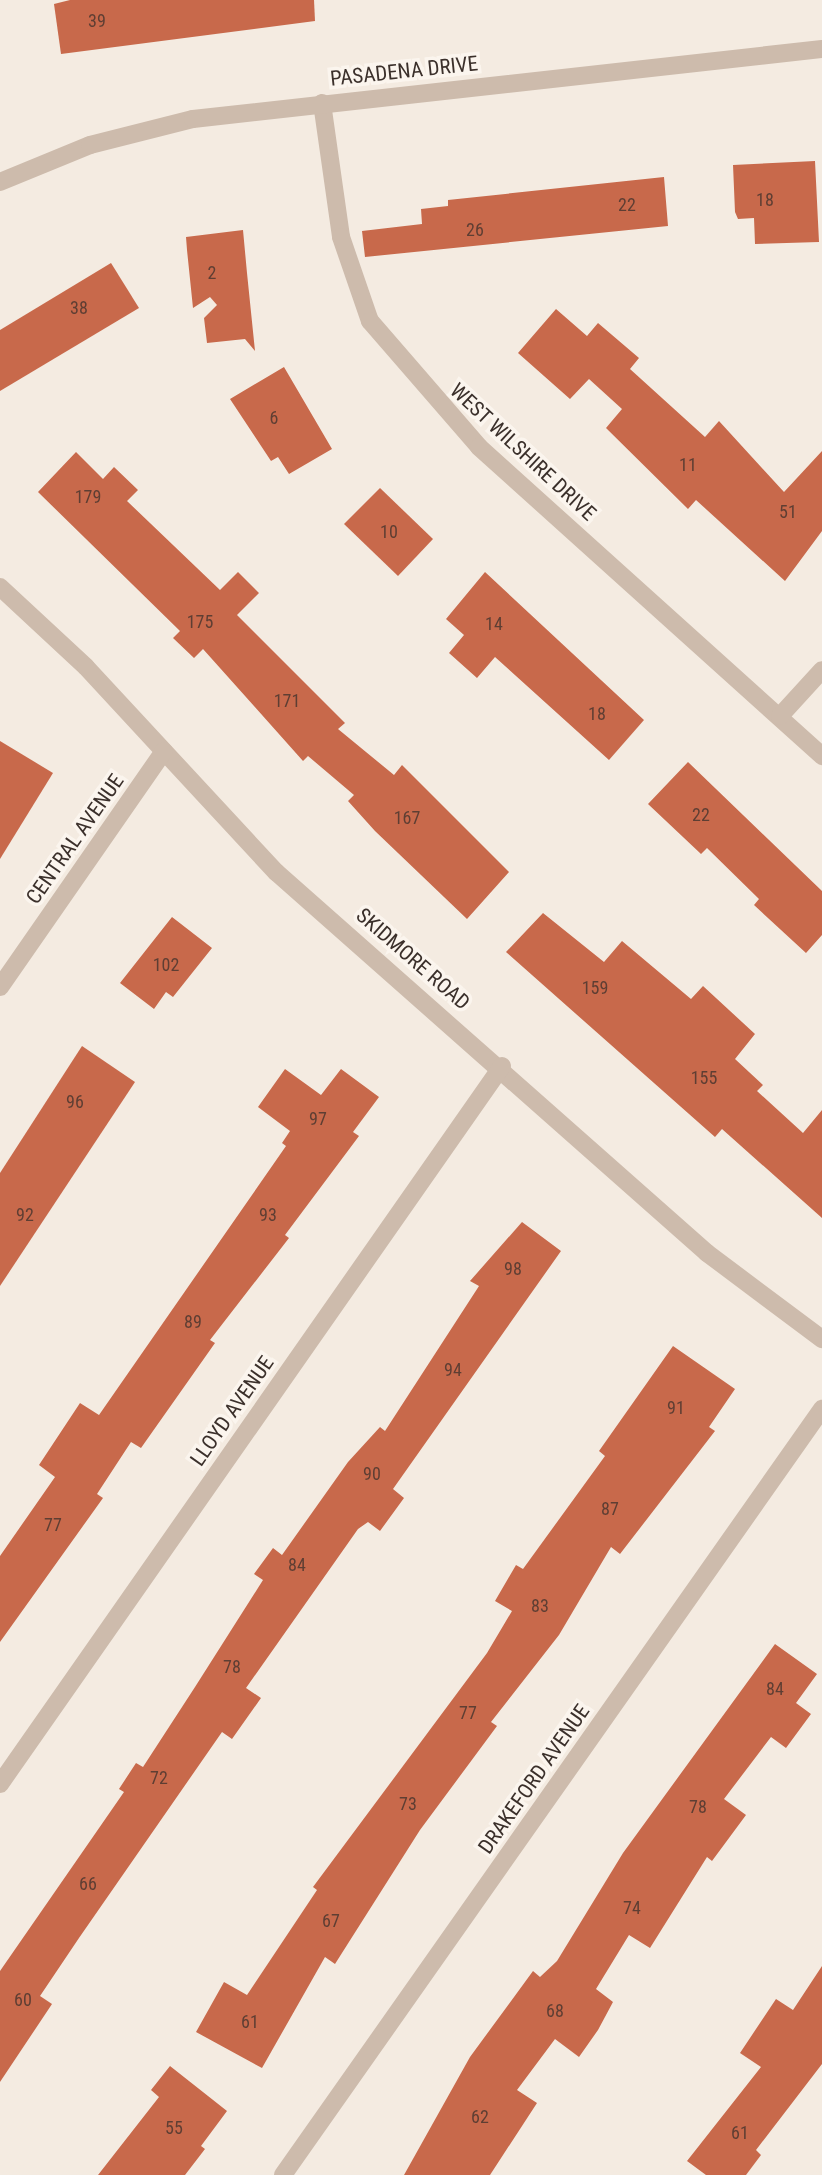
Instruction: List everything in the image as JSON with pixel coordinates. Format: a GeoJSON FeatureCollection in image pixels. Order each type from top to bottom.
{"type":"FeatureCollection","features":[{"type":"Feature","properties":{"kind":"street","name":"PASADENA DRIVE"},"geometry":{"type":"LineString","coordinates":[[0,181],[90,145],[180,122],[322,103],[822,50]]}},
{"type":"Feature","properties":{"kind":"street","name":"WEST WILSHIRE DRIVE"},"geometry":{"type":"LineString","coordinates":[[322,103],[341,237],[370,321],[479,447],[822,756]]}},
{"type":"Feature","properties":{"kind":"street","name":"SKIDMORE ROAD"},"geometry":{"type":"LineString","coordinates":[[0,587],[164,751],[276,872],[502,1066],[707,1253],[822,1339]]}},
{"type":"Feature","properties":{"kind":"street"},"geometry":{"type":"LineString","coordinates":[[780,716],[822,670]]}},
{"type":"Feature","properties":{"kind":"street","name":"CENTRAL AVENUE"},"geometry":{"type":"LineString","coordinates":[[0,987],[164,751]]}},
{"type":"Feature","properties":{"kind":"street","name":"LLOYD AVENUE"},"geometry":{"type":"LineString","coordinates":[[0,1784],[502,1066]]}},
{"type":"Feature","properties":{"kind":"street","name":"DRAKEFORD AVENUE"},"geometry":{"type":"LineString","coordinates":[[283,2175],[822,1409]]}},
{"type":"Feature","properties":{"kind":"building"},"geometry":{"type":"Polygon","coordinates":[[[70,0],[314,0],[315,21],[61,54],[54,4],[70,0]]]}},
{"type":"Feature","properties":{"kind":"building"},"geometry":{"type":"Polygon","coordinates":[[[815,161],[819,242],[755,244],[754,218],[738,219],[735,212],[733,165],[815,161]]]}},
{"type":"Feature","properties":{"kind":"building"},"geometry":{"type":"Polygon","coordinates":[[[664,177],[668,226],[365,257],[362,231],[422,224],[421,209],[448,206],[448,200],[664,177]]]}},
{"type":"Feature","properties":{"kind":"building"},"geometry":{"type":"Polygon","coordinates":[[[243,230],[255,351],[245,339],[207,343],[204,318],[217,305],[210,297],[193,308],[187,250],[186,237],[243,230]]]}},
{"type":"Feature","properties":{"kind":"building"},"geometry":{"type":"Polygon","coordinates":[[[111,263],[139,308],[0,391],[0,330],[111,263]]]}},
{"type":"Feature","properties":{"kind":"building"},"geometry":{"type":"Polygon","coordinates":[[[556,309],[587,336],[598,323],[639,358],[630,369],[705,437],[719,421],[784,492],[822,451],[822,531],[785,581],[696,500],[688,509],[606,428],[622,409],[589,379],[570,399],[518,353],[556,309]]]}},
{"type":"Feature","properties":{"kind":"building"},"geometry":{"type":"Polygon","coordinates":[[[284,367],[332,449],[289,474],[278,457],[271,461],[230,399],[284,367]]]}},
{"type":"Feature","properties":{"kind":"building"},"geometry":{"type":"Polygon","coordinates":[[[76,452],[103,479],[114,467],[138,490],[127,501],[220,590],[238,572],[259,593],[237,615],[345,723],[338,729],[394,775],[402,765],[509,872],[467,919],[375,831],[348,801],[354,795],[308,756],[303,761],[203,649],[194,658],[173,638],[180,631],[38,492],[76,452]]]}},
{"type":"Feature","properties":{"kind":"building"},"geometry":{"type":"Polygon","coordinates":[[[380,488],[433,539],[398,576],[344,524],[380,488]]]}},
{"type":"Feature","properties":{"kind":"building"},"geometry":{"type":"Polygon","coordinates":[[[485,572],[644,720],[609,760],[495,657],[477,678],[449,653],[464,635],[446,619],[485,572]]]}},
{"type":"Feature","properties":{"kind":"building"},"geometry":{"type":"Polygon","coordinates":[[[0,741],[53,773],[0,859],[0,741]]]}},
{"type":"Feature","properties":{"kind":"building"},"geometry":{"type":"Polygon","coordinates":[[[688,762],[822,891],[822,935],[806,953],[754,905],[759,899],[707,848],[701,854],[648,804],[688,762]]]}},
{"type":"Feature","properties":{"kind":"building"},"geometry":{"type":"Polygon","coordinates":[[[543,913],[604,962],[622,941],[691,999],[703,986],[755,1034],[735,1059],[763,1085],[757,1091],[803,1133],[822,1110],[822,1218],[722,1129],[715,1137],[506,952],[543,913]]]}},
{"type":"Feature","properties":{"kind":"building"},"geometry":{"type":"Polygon","coordinates":[[[172,917],[212,948],[173,997],[166,992],[154,1009],[120,983],[172,917]]]}},
{"type":"Feature","properties":{"kind":"building"},"geometry":{"type":"Polygon","coordinates":[[[82,1046],[135,1082],[0,1286],[0,1173],[82,1046]]]}},
{"type":"Feature","properties":{"kind":"building"},"geometry":{"type":"Polygon","coordinates":[[[285,1069],[321,1095],[341,1069],[379,1097],[353,1132],[359,1136],[285,1235],[289,1238],[210,1340],[215,1343],[141,1448],[131,1442],[97,1494],[103,1498],[0,1642],[0,1556],[55,1477],[39,1465],[80,1403],[99,1415],[286,1146],[282,1143],[290,1131],[258,1107],[285,1069]]]}},
{"type":"Feature","properties":{"kind":"building"},"geometry":{"type":"Polygon","coordinates":[[[522,1222],[561,1251],[393,1489],[404,1498],[380,1531],[368,1522],[358,1529],[246,1688],[261,1698],[232,1739],[222,1732],[79,1938],[40,1996],[52,2004],[0,2082],[0,1971],[124,1792],[119,1789],[136,1763],[143,1767],[195,1687],[263,1580],[254,1574],[273,1548],[282,1555],[348,1462],[380,1427],[385,1431],[479,1286],[470,1281],[522,1222]]]}},
{"type":"Feature","properties":{"kind":"building"},"geometry":{"type":"Polygon","coordinates":[[[673,1346],[735,1389],[709,1427],[715,1431],[620,1554],[611,1547],[559,1635],[491,1722],[497,1726],[420,1830],[335,1964],[325,1957],[262,2068],[196,2032],[224,1982],[247,1995],[317,1890],[313,1887],[487,1653],[512,1611],[495,1601],[516,1565],[523,1569],[605,1456],[599,1451],[673,1346]]]}},
{"type":"Feature","properties":{"kind":"building"},"geometry":{"type":"Polygon","coordinates":[[[775,1644],[817,1674],[796,1703],[811,1714],[786,1748],[771,1737],[724,1799],[746,1815],[712,1861],[707,1857],[650,1948],[629,1935],[596,1989],[613,2002],[598,2030],[579,2057],[555,2039],[517,2090],[537,2103],[490,2175],[404,2175],[470,2057],[533,1971],[540,1977],[557,1961],[623,1853],[775,1644]]]}},
{"type":"Feature","properties":{"kind":"building"},"geometry":{"type":"Polygon","coordinates":[[[822,1966],[822,2064],[756,2150],[761,2155],[746,2175],[706,2175],[687,2161],[761,2067],[740,2053],[776,1999],[793,2010],[822,1966]]]}},
{"type":"Feature","properties":{"kind":"building"},"geometry":{"type":"Polygon","coordinates":[[[170,2066],[227,2111],[201,2146],[205,2149],[185,2175],[98,2175],[159,2097],[151,2090],[170,2066]]]}}]}
